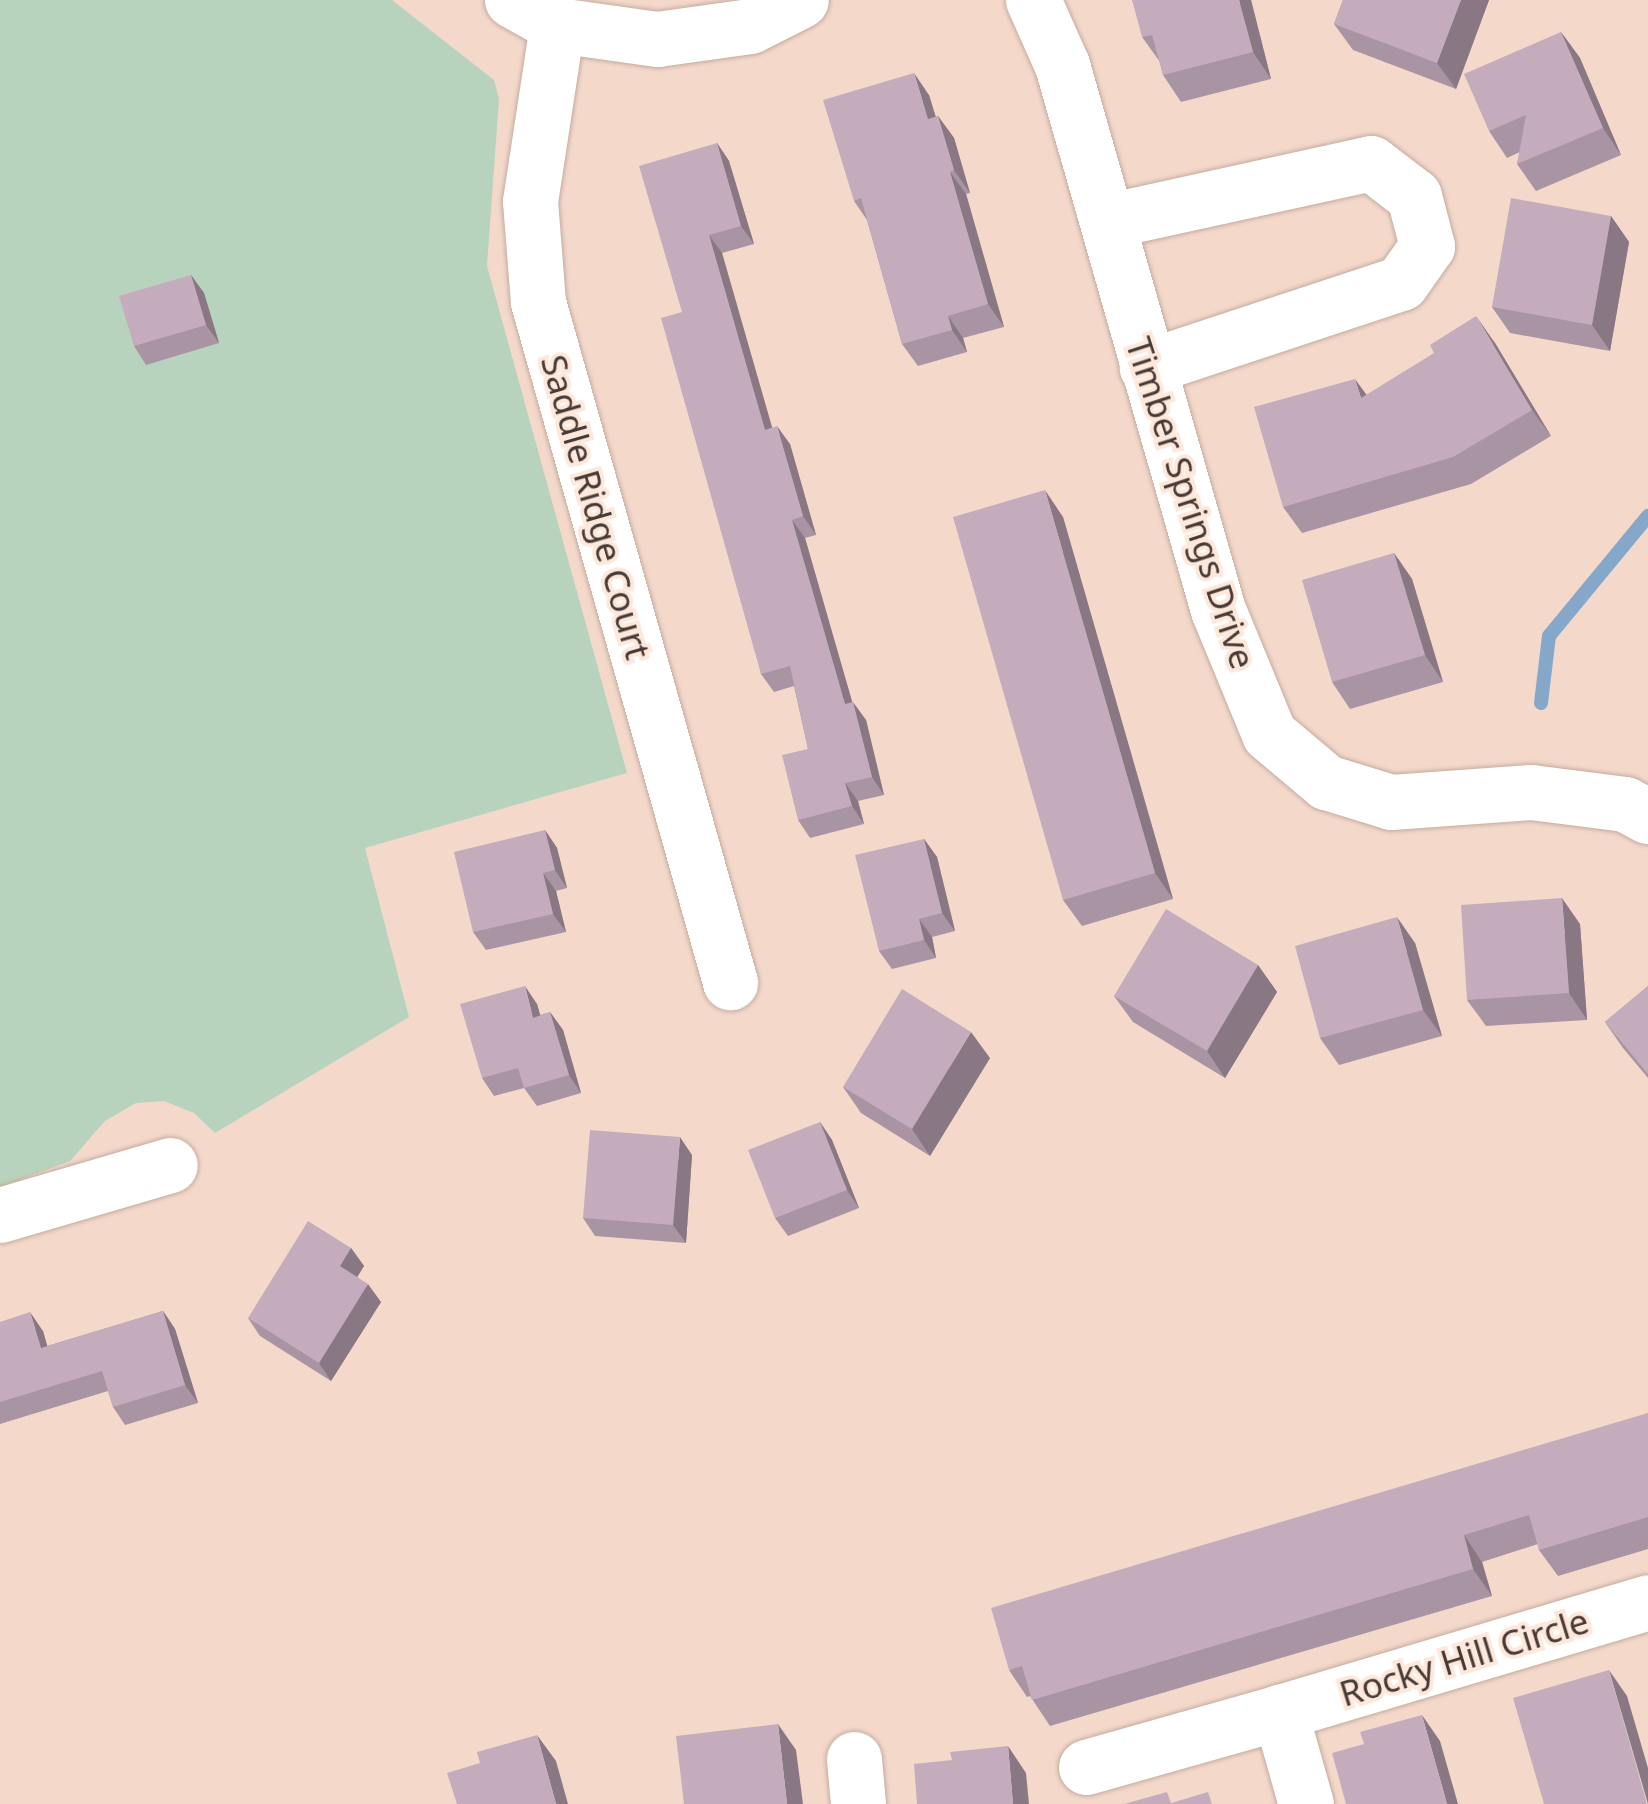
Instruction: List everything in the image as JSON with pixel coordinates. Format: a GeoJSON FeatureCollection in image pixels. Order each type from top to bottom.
{"type":"FeatureCollection","features":[{"type":"Feature","properties":{"kind":"street"},"geometry":{"type":"LineString","coordinates":[[535,12],[657,39],[750,26],[801,0]]}},
{"type":"Feature","properties":{"kind":"street","name":"Timber Springs Drive"},"geometry":{"type":"LineString","coordinates":[[1033,0],[1062,65],[1218,610],[1270,734],[1326,782],[1391,802],[1532,792],[1625,804],[1648,816]]}},
{"type":"Feature","properties":{"kind":"street","name":"Saddle Ridge Court"},"geometry":{"type":"LineString","coordinates":[[535,12],[530,201],[538,302],[730,982]]}},
{"type":"Feature","properties":{"kind":"street"},"geometry":{"type":"LineString","coordinates":[[1107,221],[1371,163],[1414,196],[1427,246],[1401,283],[1147,367]]}},
{"type":"Feature","properties":{"kind":"street"},"geometry":{"type":"LineString","coordinates":[[0,1215],[170,1165]]}},
{"type":"Feature","properties":{"kind":"street","name":"Rocky Hill Circle"},"geometry":{"type":"LineString","coordinates":[[1086,1767],[1648,1602]]}},
{"type":"Feature","properties":{"kind":"street"},"geometry":{"type":"LineString","coordinates":[[1280,1712],[1306,1804]]}},
{"type":"Feature","properties":{"kind":"green space"},"geometry":{"type":"Polygon","coordinates":[[[0,0],[392,0],[494,80],[499,99],[487,266],[627,773],[365,848],[409,1017],[215,1133],[194,1113],[164,1101],[136,1103],[105,1121],[70,1161],[0,1187],[0,0]]]}},
{"type":"Feature","properties":{"kind":"building"},"geometry":{"type":"Polygon","coordinates":[[[1132,0],[1239,0],[1253,52],[1163,75],[1152,35],[1142,37],[1132,0]]]}},
{"type":"Feature","properties":{"kind":"building"},"geometry":{"type":"Polygon","coordinates":[[[1343,0],[1461,0],[1437,63],[1334,24],[1343,0]]]}},
{"type":"Feature","properties":{"kind":"building"},"geometry":{"type":"Polygon","coordinates":[[[1561,32],[1603,128],[1517,164],[1526,115],[1489,131],[1464,74],[1561,32]]]}},
{"type":"Feature","properties":{"kind":"building"},"geometry":{"type":"Polygon","coordinates":[[[914,73],[928,119],[938,116],[988,304],[948,316],[952,330],[902,344],[861,198],[854,201],[823,100],[914,73]]]}},
{"type":"Feature","properties":{"kind":"building"},"geometry":{"type":"Polygon","coordinates":[[[717,143],[741,226],[709,235],[765,430],[777,426],[803,516],[792,520],[845,704],[853,702],[872,777],[845,783],[852,806],[798,820],[782,755],[808,749],[790,666],[761,674],[661,318],[682,312],[639,166],[717,143]]]}},
{"type":"Feature","properties":{"kind":"building"},"geometry":{"type":"Polygon","coordinates":[[[1511,198],[1611,216],[1592,325],[1492,307],[1511,198]]]}},
{"type":"Feature","properties":{"kind":"building"},"geometry":{"type":"Polygon","coordinates":[[[191,275],[206,325],[134,346],[119,296],[191,275]]]}},
{"type":"Feature","properties":{"kind":"building"},"geometry":{"type":"Polygon","coordinates":[[[1476,316],[1532,410],[1453,457],[1283,507],[1254,407],[1355,379],[1361,398],[1434,353],[1430,345],[1476,316]]]}},
{"type":"Feature","properties":{"kind":"building"},"geometry":{"type":"Polygon","coordinates":[[[1045,490],[1155,873],[1063,900],[953,517],[1045,490]]]}},
{"type":"Feature","properties":{"kind":"building"},"geometry":{"type":"Polygon","coordinates":[[[1394,553],[1425,655],[1332,682],[1302,580],[1394,553]]]}},
{"type":"Feature","properties":{"kind":"building"},"geometry":{"type":"Polygon","coordinates":[[[545,830],[555,870],[543,873],[553,914],[473,932],[454,852],[545,830]]]}},
{"type":"Feature","properties":{"kind":"building"},"geometry":{"type":"Polygon","coordinates":[[[924,839],[942,913],[919,919],[924,940],[879,951],[855,855],[924,839]]]}},
{"type":"Feature","properties":{"kind":"building"},"geometry":{"type":"Polygon","coordinates":[[[1562,898],[1569,993],[1467,1000],[1461,905],[1562,898]]]}},
{"type":"Feature","properties":{"kind":"building"},"geometry":{"type":"Polygon","coordinates":[[[1166,909],[1258,965],[1207,1051],[1114,996],[1166,909]]]}},
{"type":"Feature","properties":{"kind":"building"},"geometry":{"type":"Polygon","coordinates":[[[1397,917],[1423,1010],[1320,1038],[1295,946],[1397,917]]]}},
{"type":"Feature","properties":{"kind":"building"},"geometry":{"type":"Polygon","coordinates":[[[525,986],[533,1018],[550,1012],[569,1075],[524,1088],[518,1068],[482,1078],[460,1004],[525,986]]]}},
{"type":"Feature","properties":{"kind":"building"},"geometry":{"type":"Polygon","coordinates":[[[1648,986],[1648,1074],[1605,1022],[1648,986]]]}},
{"type":"Feature","properties":{"kind":"building"},"geometry":{"type":"Polygon","coordinates":[[[902,989],[971,1032],[912,1129],[843,1087],[902,989]]]}},
{"type":"Feature","properties":{"kind":"building"},"geometry":{"type":"Polygon","coordinates":[[[820,1122],[847,1190],[775,1218],[748,1150],[820,1122]]]}},
{"type":"Feature","properties":{"kind":"building"},"geometry":{"type":"Polygon","coordinates":[[[590,1130],[680,1137],[673,1225],[583,1218],[590,1130]]]}},
{"type":"Feature","properties":{"kind":"building"},"geometry":{"type":"Polygon","coordinates":[[[308,1221],[351,1248],[340,1266],[368,1284],[319,1363],[248,1318],[308,1221]]]}},
{"type":"Feature","properties":{"kind":"building"},"geometry":{"type":"Polygon","coordinates":[[[163,1311],[185,1385],[113,1407],[102,1371],[0,1402],[0,1322],[30,1312],[41,1348],[163,1311]]]}},
{"type":"Feature","properties":{"kind":"building"},"geometry":{"type":"Polygon","coordinates":[[[1648,1413],[1648,1517],[1539,1550],[1529,1515],[1464,1535],[1473,1569],[1032,1700],[1022,1666],[1009,1670],[991,1608],[1648,1413]]]}},
{"type":"Feature","properties":{"kind":"building"},"geometry":{"type":"Polygon","coordinates":[[[1609,1670],[1647,1804],[1544,1804],[1513,1698],[1609,1670]]]}},
{"type":"Feature","properties":{"kind":"building"},"geometry":{"type":"Polygon","coordinates":[[[1422,1715],[1447,1804],[1346,1804],[1332,1753],[1364,1744],[1360,1732],[1422,1715]]]}},
{"type":"Feature","properties":{"kind":"building"},"geometry":{"type":"Polygon","coordinates":[[[778,1724],[787,1804],[684,1804],[676,1736],[778,1724]]]}},
{"type":"Feature","properties":{"kind":"building"},"geometry":{"type":"Polygon","coordinates":[[[537,1735],[556,1804],[457,1804],[447,1773],[480,1763],[477,1752],[537,1735]]]}},
{"type":"Feature","properties":{"kind":"building"},"geometry":{"type":"Polygon","coordinates":[[[1008,1746],[1013,1804],[917,1804],[914,1764],[952,1760],[950,1752],[1008,1746]]]}},
{"type":"Feature","properties":{"kind":"building"},"geometry":{"type":"Polygon","coordinates":[[[1167,1792],[1171,1803],[1208,1792],[1212,1804],[1124,1804],[1167,1792]]]}},
{"type":"Feature","properties":{"kind":"waterway"},"geometry":{"type":"LineString","coordinates":[[1541,703],[1549,636],[1648,516]]}}]}
